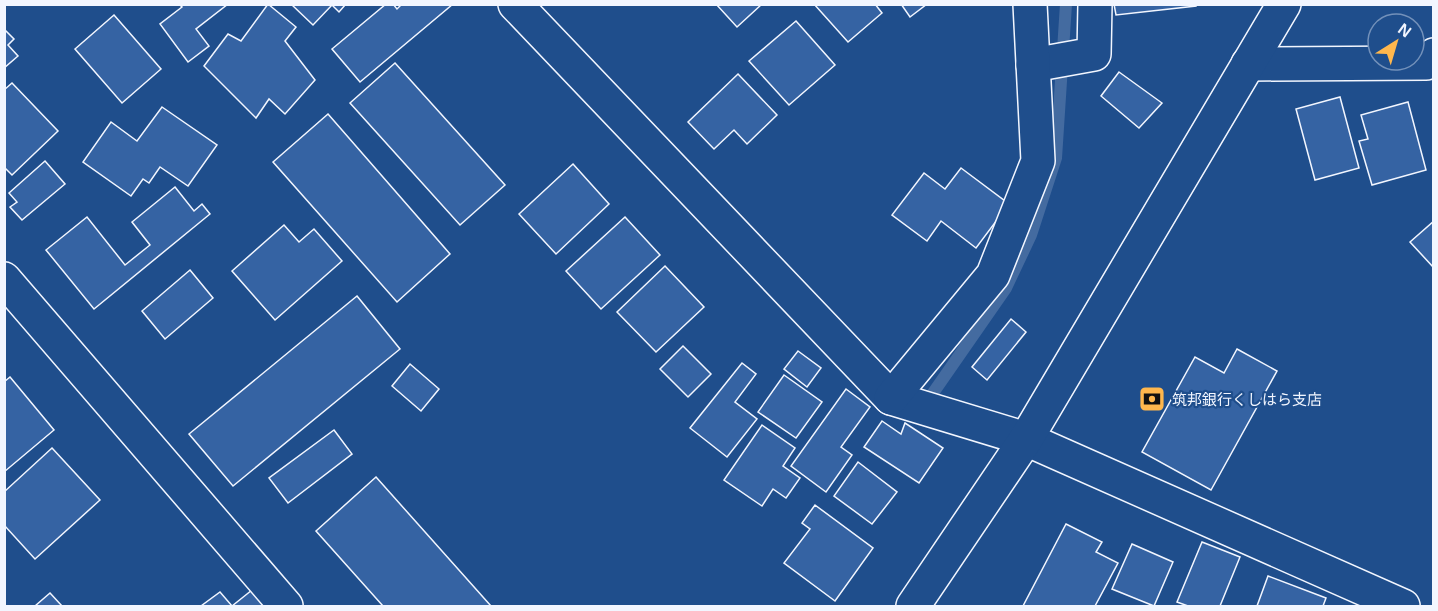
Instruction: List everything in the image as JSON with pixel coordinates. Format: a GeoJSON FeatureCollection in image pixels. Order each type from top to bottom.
{"type":"FeatureCollection","features":[{"type":"Feature","properties":{"kind":"street"},"geometry":{"type":"LineString","coordinates":[[515,4],[891,398],[1026,439],[1403,606]]}},
{"type":"Feature","properties":{"kind":"street"},"geometry":{"type":"LineString","coordinates":[[891,398],[993,275],[1038,161],[1030,4]]}},
{"type":"Feature","properties":{"kind":"street"},"geometry":{"type":"LineString","coordinates":[[1033,65],[1094,54],[1095,4]]}},
{"type":"Feature","properties":{"kind":"street"},"geometry":{"type":"LineString","coordinates":[[914,606],[1026,439],[1284,4]]}},
{"type":"Feature","properties":{"kind":"street"},"geometry":{"type":"LineString","coordinates":[[1248,64],[1426,63],[1434,55]]}},
{"type":"Feature","properties":{"kind":"street"},"geometry":{"type":"LineString","coordinates":[[4,279],[286,606]]}},
{"type":"Feature","properties":{"kind":"building"},"geometry":{"type":"Polygon","coordinates":[[[179,4],[228,4],[196,29],[209,46],[188,62],[160,24],[182,7],[179,4]]]}},
{"type":"Feature","properties":{"kind":"building"},"geometry":{"type":"Polygon","coordinates":[[[268,4],[296,27],[285,41],[315,80],[285,114],[269,99],[256,118],[204,66],[228,34],[241,41],[268,4]]]}},
{"type":"Feature","properties":{"kind":"building"},"geometry":{"type":"Polygon","coordinates":[[[291,4],[346,4],[339,12],[332,5],[313,25],[291,4]]]}},
{"type":"Feature","properties":{"kind":"building"},"geometry":{"type":"Polygon","coordinates":[[[386,4],[393,4],[397,9],[402,4],[453,4],[360,82],[332,49],[386,4]]]}},
{"type":"Feature","properties":{"kind":"building"},"geometry":{"type":"Polygon","coordinates":[[[716,4],[762,4],[737,27],[716,4]]]}},
{"type":"Feature","properties":{"kind":"building"},"geometry":{"type":"Polygon","coordinates":[[[814,4],[875,4],[882,13],[848,42],[814,4]]]}},
{"type":"Feature","properties":{"kind":"building"},"geometry":{"type":"Polygon","coordinates":[[[901,4],[927,4],[910,17],[901,4]]]}},
{"type":"Feature","properties":{"kind":"building"},"geometry":{"type":"Polygon","coordinates":[[[1114,4],[1196,4],[1196,6],[1116,15],[1114,4]]]}},
{"type":"Feature","properties":{"kind":"building"},"geometry":{"type":"Polygon","coordinates":[[[114,15],[161,69],[122,103],[75,49],[114,15]]]}},
{"type":"Feature","properties":{"kind":"building"},"geometry":{"type":"Polygon","coordinates":[[[796,21],[835,65],[789,105],[749,61],[796,21]]]}},
{"type":"Feature","properties":{"kind":"building"},"geometry":{"type":"Polygon","coordinates":[[[4,29],[14,39],[8,45],[18,56],[4,68],[4,29]]]}},
{"type":"Feature","properties":{"kind":"building"},"geometry":{"type":"Polygon","coordinates":[[[395,63],[505,185],[460,225],[350,103],[395,63]]]}},
{"type":"Feature","properties":{"kind":"building"},"geometry":{"type":"Polygon","coordinates":[[[1119,72],[1162,103],[1139,128],[1101,96],[1119,72]]]}},
{"type":"Feature","properties":{"kind":"building"},"geometry":{"type":"Polygon","coordinates":[[[738,74],[777,115],[747,144],[734,130],[714,149],[688,122],[738,74]]]}},
{"type":"Feature","properties":{"kind":"building"},"geometry":{"type":"Polygon","coordinates":[[[12,83],[58,131],[12,175],[4,167],[4,90],[12,83]]]}},
{"type":"Feature","properties":{"kind":"building"},"geometry":{"type":"Polygon","coordinates":[[[1340,97],[1359,168],[1315,180],[1296,109],[1340,97]]]}},
{"type":"Feature","properties":{"kind":"building"},"geometry":{"type":"Polygon","coordinates":[[[1408,102],[1426,170],[1372,185],[1359,141],[1368,139],[1361,115],[1408,102]]]}},
{"type":"Feature","properties":{"kind":"building"},"geometry":{"type":"Polygon","coordinates":[[[162,107],[217,145],[188,186],[160,167],[149,183],[143,179],[131,196],[83,162],[111,122],[137,141],[162,107]]]}},
{"type":"Feature","properties":{"kind":"building"},"geometry":{"type":"Polygon","coordinates":[[[328,114],[450,254],[397,302],[273,162],[328,114]]]}},
{"type":"Feature","properties":{"kind":"building"},"geometry":{"type":"Polygon","coordinates":[[[45,161],[65,184],[22,220],[10,207],[17,202],[9,193],[45,161]]]}},
{"type":"Feature","properties":{"kind":"building"},"geometry":{"type":"Polygon","coordinates":[[[573,164],[609,204],[556,254],[519,214],[573,164]]]}},
{"type":"Feature","properties":{"kind":"building"},"geometry":{"type":"Polygon","coordinates":[[[961,168],[1009,204],[976,248],[941,221],[927,241],[892,215],[924,173],[945,189],[961,168]]]}},
{"type":"Feature","properties":{"kind":"building"},"geometry":{"type":"Polygon","coordinates":[[[175,187],[194,211],[202,204],[210,214],[94,309],[46,250],[87,217],[125,265],[150,245],[132,222],[175,187]]]}},
{"type":"Feature","properties":{"kind":"building"},"geometry":{"type":"Polygon","coordinates":[[[625,217],[660,255],[601,309],[566,271],[625,217]]]}},
{"type":"Feature","properties":{"kind":"building"},"geometry":{"type":"Polygon","coordinates":[[[1434,221],[1434,268],[1410,242],[1434,221]]]}},
{"type":"Feature","properties":{"kind":"building"},"geometry":{"type":"Polygon","coordinates":[[[284,225],[299,242],[314,229],[342,261],[275,320],[232,271],[284,225]]]}},
{"type":"Feature","properties":{"kind":"building"},"geometry":{"type":"Polygon","coordinates":[[[665,266],[704,307],[656,352],[617,312],[665,266]]]}},
{"type":"Feature","properties":{"kind":"building"},"geometry":{"type":"Polygon","coordinates":[[[190,270],[213,298],[165,339],[142,311],[190,270]]]}},
{"type":"Feature","properties":{"kind":"building"},"geometry":{"type":"Polygon","coordinates":[[[357,296],[400,349],[233,486],[189,434],[357,296]]]}},
{"type":"Feature","properties":{"kind":"building"},"geometry":{"type":"Polygon","coordinates":[[[1011,319],[1026,332],[987,380],[972,367],[1011,319]]]}},
{"type":"Feature","properties":{"kind":"building"},"geometry":{"type":"Polygon","coordinates":[[[683,346],[711,374],[688,397],[660,369],[683,346]]]}},
{"type":"Feature","properties":{"kind":"building"},"geometry":{"type":"Polygon","coordinates":[[[1237,349],[1277,371],[1211,490],[1142,452],[1195,357],[1224,373],[1237,349]]]}},
{"type":"Feature","properties":{"kind":"building"},"geometry":{"type":"Polygon","coordinates":[[[798,351],[821,368],[807,387],[784,369],[798,351]]]}},
{"type":"Feature","properties":{"kind":"building"},"geometry":{"type":"Polygon","coordinates":[[[742,363],[756,374],[735,402],[757,419],[727,457],[690,428],[742,363]]]}},
{"type":"Feature","properties":{"kind":"building"},"geometry":{"type":"Polygon","coordinates":[[[410,364],[439,389],[421,411],[392,386],[410,364]]]}},
{"type":"Feature","properties":{"kind":"building"},"geometry":{"type":"Polygon","coordinates":[[[784,375],[822,402],[796,438],[758,412],[784,375]]]}},
{"type":"Feature","properties":{"kind":"building"},"geometry":{"type":"Polygon","coordinates":[[[10,377],[54,430],[4,472],[4,382],[10,377]]]}},
{"type":"Feature","properties":{"kind":"building"},"geometry":{"type":"Polygon","coordinates":[[[846,389],[870,407],[841,447],[852,455],[826,492],[791,466],[846,389]]]}},
{"type":"Feature","properties":{"kind":"building"},"geometry":{"type":"Polygon","coordinates":[[[882,421],[901,434],[905,423],[943,448],[919,483],[864,447],[882,421]]]}},
{"type":"Feature","properties":{"kind":"building"},"geometry":{"type":"Polygon","coordinates":[[[762,425],[795,448],[783,466],[800,478],[786,498],[773,489],[762,506],[724,480],[762,425]]]}},
{"type":"Feature","properties":{"kind":"building"},"geometry":{"type":"Polygon","coordinates":[[[334,430],[352,454],[288,503],[269,478],[334,430]]]}},
{"type":"Feature","properties":{"kind":"building"},"geometry":{"type":"Polygon","coordinates":[[[52,448],[100,500],[35,559],[4,525],[4,492],[52,448]]]}},
{"type":"Feature","properties":{"kind":"building"},"geometry":{"type":"Polygon","coordinates":[[[858,462],[897,492],[872,524],[834,496],[858,462]]]}},
{"type":"Feature","properties":{"kind":"building"},"geometry":{"type":"Polygon","coordinates":[[[376,477],[491,606],[383,606],[316,531],[376,477]]]}},
{"type":"Feature","properties":{"kind":"building"},"geometry":{"type":"Polygon","coordinates":[[[815,505],[873,548],[835,601],[784,563],[810,529],[802,523],[815,505]]]}},
{"type":"Feature","properties":{"kind":"building"},"geometry":{"type":"Polygon","coordinates":[[[1066,524],[1102,542],[1096,552],[1118,563],[1095,606],[1023,606],[1066,524]]]}},
{"type":"Feature","properties":{"kind":"building"},"geometry":{"type":"Polygon","coordinates":[[[1202,542],[1240,557],[1220,606],[1188,606],[1177,602],[1202,542]]]}},
{"type":"Feature","properties":{"kind":"building"},"geometry":{"type":"Polygon","coordinates":[[[1132,544],[1173,562],[1154,606],[1112,589],[1132,544]]]}},
{"type":"Feature","properties":{"kind":"building"},"geometry":{"type":"Polygon","coordinates":[[[1268,576],[1326,598],[1323,606],[1257,606],[1268,576]]]}},
{"type":"Feature","properties":{"kind":"building"},"geometry":{"type":"Polygon","coordinates":[[[252,590],[264,606],[232,606],[252,590]]]}},
{"type":"Feature","properties":{"kind":"building"},"geometry":{"type":"Polygon","coordinates":[[[220,592],[232,606],[201,606],[220,592]]]}},
{"type":"Feature","properties":{"kind":"building"},"geometry":{"type":"Polygon","coordinates":[[[50,593],[62,606],[35,606],[50,593]]]}},
{"type":"Feature","properties":{"kind":"waterway"},"geometry":{"type":"LineString","coordinates":[[924,406],[1006,288],[1031,235],[1056,158],[1066,4]]}},
{"type":"Feature","properties":{"kind":"place","name":"筑邦銀行くしはら支店"},"geometry":{"type":"Point","coordinates":[1152,399]}}]}
